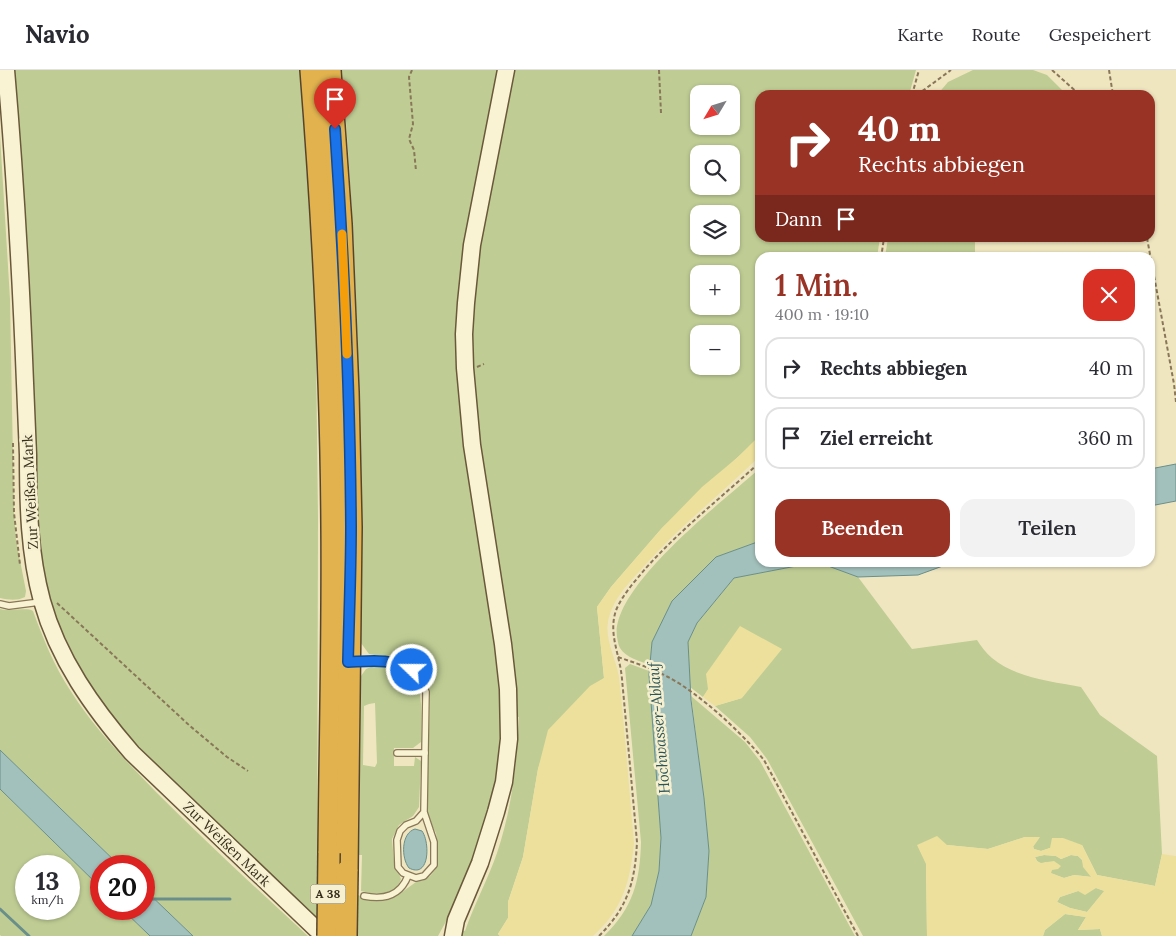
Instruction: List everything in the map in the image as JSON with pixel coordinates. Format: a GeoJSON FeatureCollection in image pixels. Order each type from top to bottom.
{"type":"FeatureCollection","features":[{"type":"Feature","properties":{"kind":"highway","name":"A 38"},"geometry":{"type":"LineString","coordinates":[[311,70],[323,232],[330,407],[332,537],[329,853],[322,933]]}},
{"type":"Feature","properties":{"kind":"highway","name":"A 38"},"geometry":{"type":"LineString","coordinates":[[330,70],[341,224],[351,527],[346,936]]}},
{"type":"Feature","properties":{"kind":"main road","name":"Zur Weißen Mark"},"geometry":{"type":"LineString","coordinates":[[6,70],[18,223],[28,513],[32,555],[42,602],[52,632],[89,700],[139,760],[322,933]]}},
{"type":"Feature","properties":{"kind":"main road"},"geometry":{"type":"LineString","coordinates":[[453,936],[456,920],[480,864],[496,812],[504,782],[508,739],[508,689],[503,644],[472,445],[464,334],[472,245],[506,70]]}},
{"type":"Feature","properties":{"kind":"main road"},"geometry":{"type":"LineString","coordinates":[[444,936],[456,920]]}},
{"type":"Feature","properties":{"kind":"lane"},"geometry":{"type":"LineString","coordinates":[[0,604],[9,606],[42,602]]}},
{"type":"Feature","properties":{"kind":"lane"},"geometry":{"type":"LineString","coordinates":[[348,662],[388,661],[401,664],[412,670],[426,692],[424,812],[434,842],[434,865],[424,876],[416,878],[402,873],[398,867],[397,840],[400,831],[406,825],[416,822],[424,812]]}},
{"type":"Feature","properties":{"kind":"lane"},"geometry":{"type":"LineString","coordinates":[[397,753],[425,753]]}},
{"type":"Feature","properties":{"kind":"lane"},"geometry":{"type":"LineString","coordinates":[[364,896],[374,898],[386,897],[398,893],[408,876]]}},
{"type":"Feature","properties":{"kind":"path"},"geometry":{"type":"LineString","coordinates":[[412,70],[409,77],[413,124],[409,139],[414,150],[416,172]]}},
{"type":"Feature","properties":{"kind":"path"},"geometry":{"type":"LineString","coordinates":[[658,70],[661,113]]}},
{"type":"Feature","properties":{"kind":"path"},"geometry":{"type":"LineString","coordinates":[[913,90],[918,70]]}},
{"type":"Feature","properties":{"kind":"path"},"geometry":{"type":"LineString","coordinates":[[924,90],[951,70]]}},
{"type":"Feature","properties":{"kind":"path"},"geometry":{"type":"LineString","coordinates":[[1052,70],[1074,90]]}},
{"type":"Feature","properties":{"kind":"path"},"geometry":{"type":"LineString","coordinates":[[1109,70],[1113,90]]}},
{"type":"Feature","properties":{"kind":"path"},"geometry":{"type":"LineString","coordinates":[[1155,281],[1176,402]]}},
{"type":"Feature","properties":{"kind":"path"},"geometry":{"type":"LineString","coordinates":[[599,936],[620,911],[630,891],[636,868],[637,842],[622,676],[612,627],[617,608],[630,586],[684,530],[755,466]]}},
{"type":"Feature","properties":{"kind":"path"},"geometry":{"type":"LineString","coordinates":[[42,602],[56,603],[190,726],[226,757],[248,772]]}},
{"type":"Feature","properties":{"kind":"path"},"geometry":{"type":"LineString","coordinates":[[618,657],[659,672],[679,684],[747,739],[764,760],[858,936]]}},
{"type":"Feature","properties":{"kind":"green space"},"geometry":{"type":"Polygon","coordinates":[[[11,70],[300,70],[314,284],[316,348],[318,517],[317,921],[138,750],[103,710],[58,631],[38,557],[11,70]]]}},
{"type":"Feature","properties":{"kind":"green space"},"geometry":{"type":"Polygon","coordinates":[[[342,70],[499,70],[462,275],[498,644],[503,738],[492,810],[455,905],[438,936],[357,936],[358,895],[372,901],[388,900],[416,882],[430,876],[438,862],[436,833],[427,812],[430,693],[428,686],[422,674],[412,665],[393,657],[369,654],[361,643],[358,356],[352,213],[342,70]]]}},
{"type":"Feature","properties":{"kind":"green space"},"geometry":{"type":"Polygon","coordinates":[[[511,70],[916,70],[910,90],[755,90],[755,242],[879,242],[878,252],[755,252],[755,441],[662,528],[611,587],[597,607],[604,678],[544,751],[538,769],[523,857],[508,902],[508,918],[498,934],[500,936],[459,936],[461,930],[465,931],[502,836],[513,785],[519,717],[515,716],[477,443],[470,333],[478,245],[511,70]]]}},
{"type":"Feature","properties":{"kind":"green space"},"geometry":{"type":"Polygon","coordinates":[[[973,70],[1033,70],[1047,75],[1062,90],[941,90],[948,82],[973,70]]]}},
{"type":"Feature","properties":{"kind":"green space"},"geometry":{"type":"Polygon","coordinates":[[[0,135],[10,299],[14,513],[16,540],[26,591],[25,597],[13,600],[0,598],[0,135]]]}},
{"type":"Feature","properties":{"kind":"green space"},"geometry":{"type":"Polygon","coordinates":[[[887,242],[975,242],[975,252],[886,252],[887,242]]]}},
{"type":"Feature","properties":{"kind":"green space"},"geometry":{"type":"Polygon","coordinates":[[[755,472],[755,543],[716,557],[652,642],[650,665],[634,659],[619,647],[617,637],[620,617],[631,594],[650,570],[698,522],[755,472]]]}},
{"type":"Feature","properties":{"kind":"green space"},"geometry":{"type":"Polygon","coordinates":[[[791,567],[831,567],[858,577],[912,649],[977,640],[992,658],[1012,670],[1034,678],[1081,687],[1100,715],[1157,756],[1162,854],[1155,886],[1097,875],[1082,845],[1050,848],[1041,851],[1034,849],[1033,846],[1039,838],[1025,837],[988,849],[947,845],[918,846],[926,863],[927,936],[863,936],[767,759],[750,737],[715,706],[742,698],[708,690],[703,697],[690,687],[688,642],[697,623],[734,578],[791,567]]]}},
{"type":"Feature","properties":{"kind":"green space"},"geometry":{"type":"Polygon","coordinates":[[[0,609],[26,609],[33,611],[45,642],[64,681],[79,704],[110,743],[231,865],[308,936],[193,936],[155,900],[155,855],[109,855],[0,750],[0,609]]]}},
{"type":"Feature","properties":{"kind":"green space"},"geometry":{"type":"Polygon","coordinates":[[[378,664],[394,666],[406,672],[414,680],[419,690],[421,701],[421,742],[413,748],[394,748],[394,766],[414,766],[415,757],[421,761],[419,807],[413,816],[399,825],[392,839],[394,862],[401,879],[398,885],[390,892],[379,894],[361,891],[362,855],[359,855],[361,676],[366,669],[378,664]],[[375,703],[364,706],[363,765],[375,767],[377,763],[375,703]]]}},
{"type":"Feature","properties":{"kind":"green space"},"geometry":{"type":"Polygon","coordinates":[[[630,664],[649,671],[661,838],[659,871],[651,905],[632,936],[604,936],[614,926],[628,904],[639,869],[641,842],[625,668],[630,664]]]}},
{"type":"Feature","properties":{"kind":"green space"},"geometry":{"type":"Polygon","coordinates":[[[691,696],[745,742],[760,761],[855,936],[691,936],[706,897],[709,851],[691,696]]]}},
{"type":"Feature","properties":{"kind":"green space"},"geometry":{"type":"Polygon","coordinates":[[[0,789],[67,855],[15,855],[15,920],[80,920],[80,867],[90,877],[90,920],[133,920],[150,936],[1,936],[0,789]]]}},
{"type":"Feature","properties":{"kind":"green space"},"geometry":{"type":"Polygon","coordinates":[[[1044,855],[1056,856],[1061,859],[1071,855],[1078,856],[1092,877],[1074,875],[1064,878],[1050,873],[1052,869],[1046,862],[1041,864],[1035,857],[1044,855]]]}},
{"type":"Feature","properties":{"kind":"green space"},"geometry":{"type":"Polygon","coordinates":[[[1096,888],[1105,891],[1087,912],[1070,908],[1057,902],[1060,897],[1096,888]]]}},
{"type":"Feature","properties":{"kind":"green space"},"geometry":{"type":"Polygon","coordinates":[[[1065,914],[1086,917],[1078,930],[1100,929],[1102,936],[1043,936],[1045,930],[1065,914]]]}},
{"type":"Feature","properties":{"kind":"sand"},"geometry":{"type":"Polygon","coordinates":[[[755,440],[755,461],[658,551],[622,591],[610,614],[607,629],[619,677],[634,843],[627,882],[618,905],[612,916],[593,936],[500,936],[498,934],[508,918],[508,902],[523,857],[538,769],[548,730],[590,686],[604,678],[597,607],[611,587],[662,528],[702,487],[755,440]]]}},
{"type":"Feature","properties":{"kind":"sand"},"geometry":{"type":"Polygon","coordinates":[[[740,626],[782,649],[742,698],[715,706],[703,697],[708,689],[706,674],[740,626]]]}},
{"type":"Feature","properties":{"kind":"sand"},"geometry":{"type":"Polygon","coordinates":[[[937,836],[947,845],[988,849],[1025,837],[1040,837],[1033,847],[1041,851],[1050,848],[1052,838],[1063,838],[1082,845],[1097,875],[1155,886],[1162,854],[1176,856],[1176,936],[1102,936],[1100,929],[1078,930],[1086,917],[1065,914],[1045,930],[1043,936],[927,936],[926,864],[917,845],[937,836]],[[1044,855],[1035,857],[1037,861],[1041,863],[1054,861],[1061,866],[1058,869],[1052,870],[1051,873],[1064,878],[1074,875],[1091,877],[1083,867],[1082,859],[1078,856],[1071,855],[1061,859],[1056,856],[1044,855]],[[1096,888],[1085,895],[1078,891],[1060,897],[1057,902],[1070,908],[1087,912],[1104,891],[1096,888]]]}},
{"type":"Feature","properties":{"kind":"water"},"geometry":{"type":"Polygon","coordinates":[[[1176,464],[1176,501],[1155,505],[1155,468],[1176,464]]]}},
{"type":"Feature","properties":{"kind":"water","name":"Hochwasser-Ablauf"},"geometry":{"type":"Polygon","coordinates":[[[755,543],[755,567],[791,567],[734,578],[697,623],[688,642],[691,700],[709,851],[706,897],[691,936],[632,936],[651,905],[659,871],[661,838],[649,675],[652,642],[672,601],[716,557],[755,543]]]}},
{"type":"Feature","properties":{"kind":"water"},"geometry":{"type":"Polygon","coordinates":[[[831,567],[940,567],[918,575],[858,577],[831,567]]]}},
{"type":"Feature","properties":{"kind":"water"},"geometry":{"type":"Polygon","coordinates":[[[0,750],[109,855],[90,855],[90,877],[80,867],[80,855],[67,855],[0,789],[0,750]]]}},
{"type":"Feature","properties":{"kind":"water"},"geometry":{"type":"Polygon","coordinates":[[[415,829],[422,831],[425,836],[427,850],[424,864],[416,870],[409,868],[406,864],[404,852],[407,835],[415,829]]]}},
{"type":"Feature","properties":{"kind":"water"},"geometry":{"type":"Polygon","coordinates":[[[155,900],[193,936],[150,936],[133,920],[155,920],[155,900]]]}},
{"type":"Feature","properties":{"kind":"waterway"},"geometry":{"type":"LineString","coordinates":[[155,899],[230,899]]}},
{"type":"Feature","properties":{"kind":"waterway"},"geometry":{"type":"LineString","coordinates":[[0,909],[29,936]]}},
{"type":"Feature","properties":{"kind":"slow traffic"},"geometry":{"type":"LineString","coordinates":[[342,234],[347,354]]}},
{"type":"Feature","properties":{"kind":"route"},"geometry":{"type":"LineString","coordinates":[[335,129],[344,276],[348,392],[351,527],[348,662],[388,661],[401,664],[412,670]]}}]}
